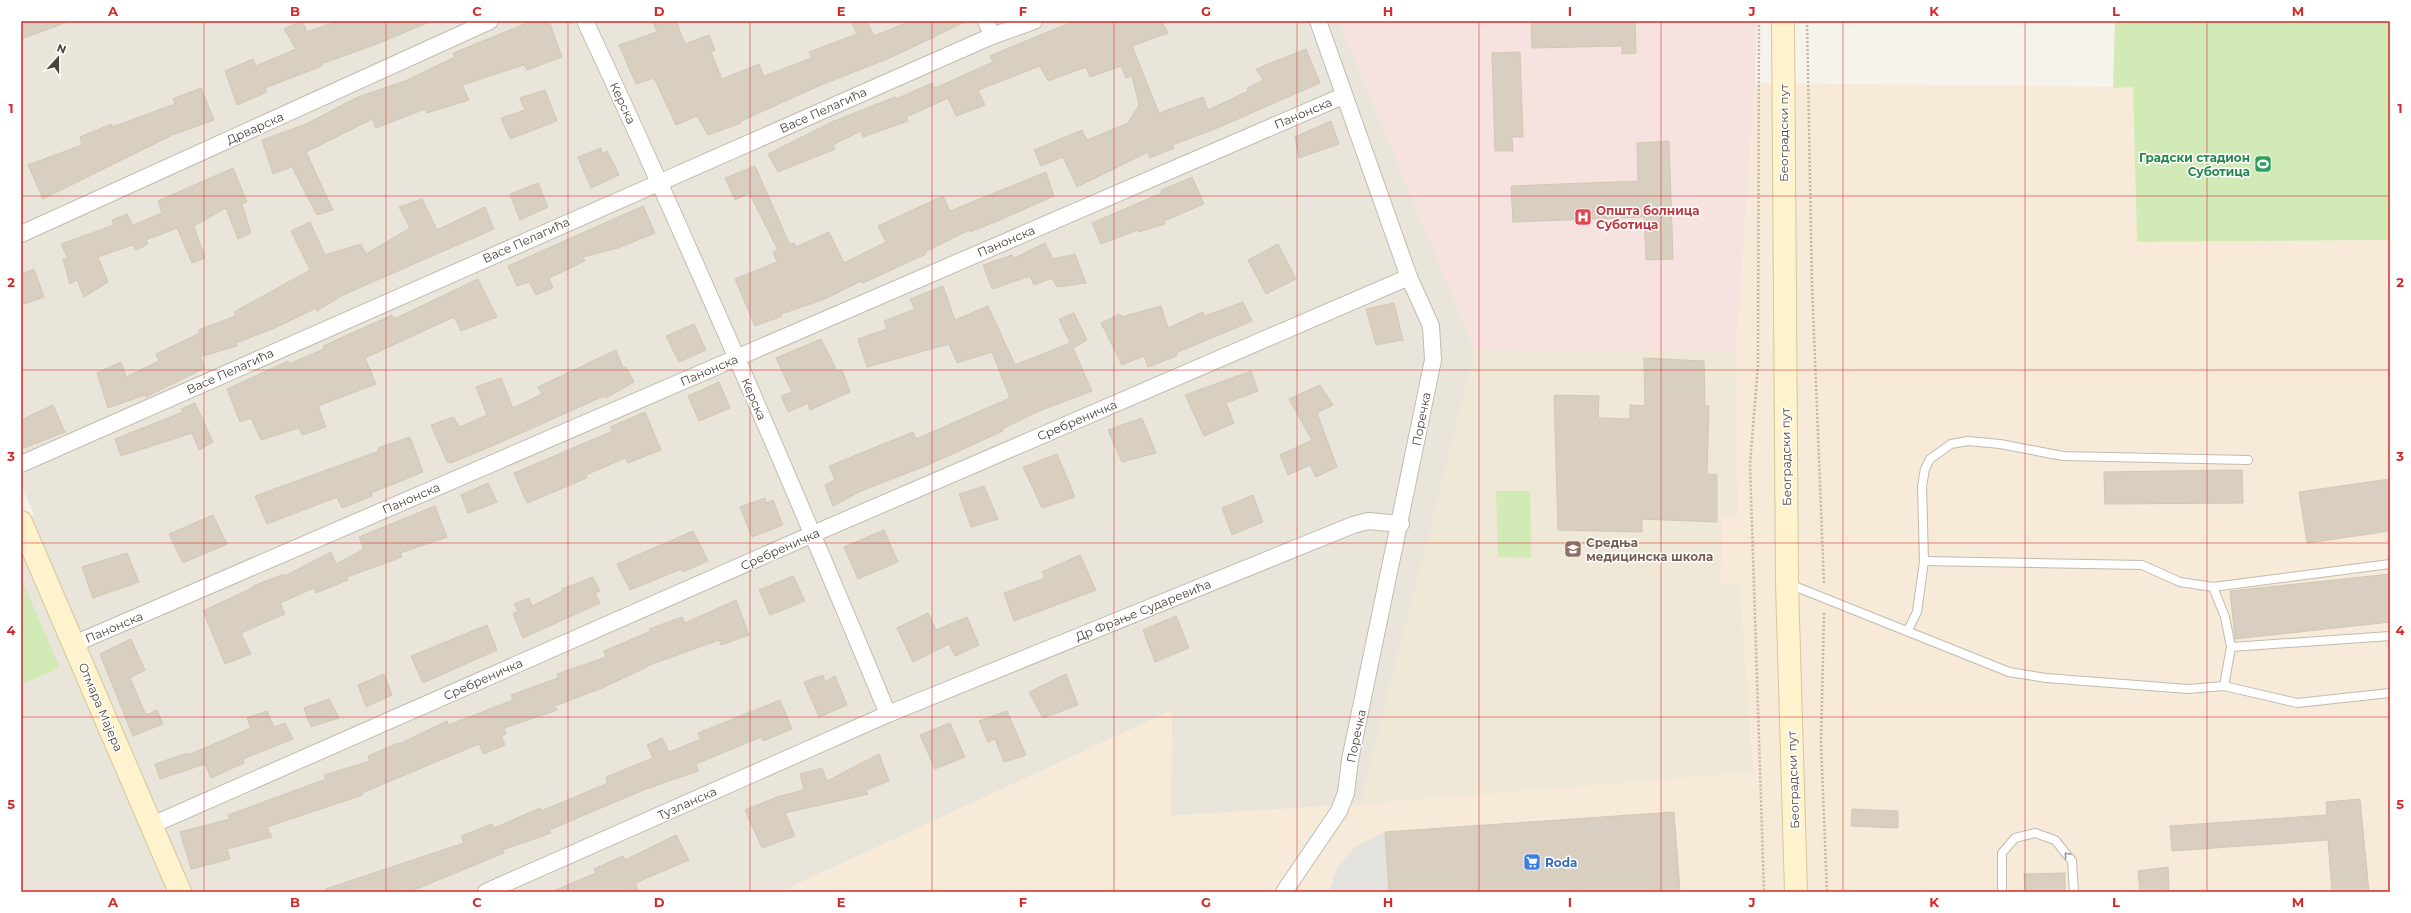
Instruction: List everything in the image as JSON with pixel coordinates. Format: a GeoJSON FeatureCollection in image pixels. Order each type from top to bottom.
{"type":"FeatureCollection","features":[{"type":"Feature","properties":{"kind":"main road","name":"Београдски пут"},"geometry":{"type":"LineString","coordinates":[[1783,21],[1787,583],[1796,892]]}},
{"type":"Feature","properties":{"kind":"main road","name":"Отмара Мајера"},"geometry":{"type":"LineString","coordinates":[[21,522],[180,892]]}},
{"type":"Feature","properties":{"kind":"street","name":"Дрварска"},"geometry":{"type":"LineString","coordinates":[[21,234],[490,21]]}},
{"type":"Feature","properties":{"kind":"street","name":"Керска"},"geometry":{"type":"LineString","coordinates":[[585,21],[660,181],[813,534],[888,714]]}},
{"type":"Feature","properties":{"kind":"street"},"geometry":{"type":"LineString","coordinates":[[986,21],[992,36]]}},
{"type":"Feature","properties":{"kind":"street","name":"Васе Пелагића"},"geometry":{"type":"LineString","coordinates":[[21,464],[660,181],[992,36],[1034,21]]}},
{"type":"Feature","properties":{"kind":"street","name":"Поречка"},"geometry":{"type":"LineString","coordinates":[[1284,892],[1327,825],[1338,811],[1346,793],[1350,760],[1401,524],[1432,360],[1431,326],[1409,277],[1343,96],[1318,21]]}},
{"type":"Feature","properties":{"kind":"street","name":"Панонска"},"geometry":{"type":"LineString","coordinates":[[74,644],[1343,96]]}},
{"type":"Feature","properties":{"kind":"street","name":"Сребреничка"},"geometry":{"type":"LineString","coordinates":[[152,825],[813,534],[1409,277]]}},
{"type":"Feature","properties":{"kind":"street","name":"Др Фрање Сударевића"},"geometry":{"type":"LineString","coordinates":[[888,714],[1353,525],[1368,521],[1401,524]]}},
{"type":"Feature","properties":{"kind":"street","name":"Тузланска"},"geometry":{"type":"LineString","coordinates":[[486,892],[888,714]]}},
{"type":"Feature","properties":{"kind":"lane"},"geometry":{"type":"LineString","coordinates":[[1908,630],[1917,612],[1924,561],[1922,486],[1925,469],[1930,459],[1951,444],[1968,441],[2063,456],[2248,460]]}},
{"type":"Feature","properties":{"kind":"lane"},"geometry":{"type":"LineString","coordinates":[[1924,561],[2142,565],[2180,582],[2213,587],[2390,564]]}},
{"type":"Feature","properties":{"kind":"lane"},"geometry":{"type":"LineString","coordinates":[[1787,583],[1824,599],[1908,630],[2009,672],[2046,678],[2188,689],[2224,686],[2297,703],[2390,692]]}},
{"type":"Feature","properties":{"kind":"lane"},"geometry":{"type":"LineString","coordinates":[[2213,587],[2225,618],[2231,647],[2224,686]]}},
{"type":"Feature","properties":{"kind":"lane"},"geometry":{"type":"LineString","coordinates":[[2231,647],[2390,636]]}},
{"type":"Feature","properties":{"kind":"lane"},"geometry":{"type":"LineString","coordinates":[[2002,892],[2002,853],[2015,838],[2035,833],[2055,840],[2072,861],[2074,892]]}},
{"type":"Feature","properties":{"kind":"path"},"geometry":{"type":"LineString","coordinates":[[1759,21],[1758,365],[1750,464],[1764,892]]}},
{"type":"Feature","properties":{"kind":"path"},"geometry":{"type":"LineString","coordinates":[[1807,21],[1812,284],[1824,599],[1821,742],[1827,892]]}},
{"type":"Feature","properties":{"kind":"shaded area"},"geometry":{"type":"Polygon","coordinates":[[[21,21],[1339,21],[1475,350],[1736,352],[1722,516],[1721,583],[1753,772],[1360,804],[1170,816],[1172,711],[780,892],[21,892],[21,521],[34,515],[21,484],[21,21]]]}},
{"type":"Feature","properties":{"kind":"shaded area","name":"Општа болница Суботица"},"geometry":{"type":"Polygon","coordinates":[[[1339,21],[1757,21],[1755,83],[1736,352],[1475,350],[1339,21]]]}},
{"type":"Feature","properties":{"kind":"shaded area"},"geometry":{"type":"Polygon","coordinates":[[[1755,83],[2133,87],[2137,242],[2390,240],[2390,892],[780,892],[1172,710],[1171,816],[1360,804],[1753,772],[1740,583],[1721,583],[1722,515],[1738,514],[1736,352],[1755,83]]]}},
{"type":"Feature","properties":{"kind":"shaded area","name":"Средња медицинска школа"},"geometry":{"type":"Polygon","coordinates":[[[1475,350],[1736,352],[1738,515],[1722,516],[1721,583],[1740,583],[1753,772],[1360,804],[1475,350]]]}},
{"type":"Feature","properties":{"kind":"shaded area"},"geometry":{"type":"Polygon","coordinates":[[[1385,832],[1389,892],[1329,892],[1337,868],[1354,848],[1385,832]]]}},
{"type":"Feature","properties":{"kind":"green space","name":"Градски стадион Суботица"},"geometry":{"type":"Polygon","coordinates":[[[2115,21],[2390,21],[2390,240],[2137,242],[2133,87],[2113,88],[2115,21]]]}},
{"type":"Feature","properties":{"kind":"green space"},"geometry":{"type":"Polygon","coordinates":[[[1496,491],[1530,491],[1531,558],[1498,557],[1496,491]]]}},
{"type":"Feature","properties":{"kind":"green space"},"geometry":{"type":"Polygon","coordinates":[[[21,578],[60,668],[21,684],[21,578]]]}},
{"type":"Feature","properties":{"kind":"building"},"geometry":{"type":"Polygon","coordinates":[[[21,21],[64,21],[65,23],[21,39],[21,21]]]}},
{"type":"Feature","properties":{"kind":"building"},"geometry":{"type":"Polygon","coordinates":[[[302,21],[307,32],[338,21],[432,21],[377,44],[321,64],[322,66],[265,88],[267,92],[237,105],[225,71],[253,59],[256,66],[296,49],[284,29],[302,21]]]}},
{"type":"Feature","properties":{"kind":"building"},"geometry":{"type":"Polygon","coordinates":[[[532,21],[549,21],[562,57],[527,70],[524,65],[462,85],[469,100],[427,113],[425,109],[376,128],[372,119],[306,152],[333,210],[317,215],[292,167],[273,174],[262,140],[306,124],[358,97],[405,81],[455,57],[453,53],[532,21]]]}},
{"type":"Feature","properties":{"kind":"building"},"geometry":{"type":"Polygon","coordinates":[[[653,21],[676,21],[685,44],[709,35],[715,50],[711,52],[722,79],[759,64],[764,76],[812,58],[809,52],[857,34],[851,21],[867,21],[874,36],[911,21],[967,21],[892,57],[821,85],[741,121],[741,123],[708,135],[697,116],[676,125],[654,78],[636,84],[619,45],[657,32],[653,21]]]}},
{"type":"Feature","properties":{"kind":"building"},"geometry":{"type":"Polygon","coordinates":[[[1075,21],[1162,21],[1168,33],[1132,46],[1159,113],[1203,97],[1208,110],[1248,91],[1247,88],[1263,80],[1256,69],[1306,49],[1320,83],[1215,129],[1172,145],[1174,148],[1150,158],[1148,152],[1077,187],[1063,157],[1041,166],[1034,150],[1082,130],[1087,140],[1128,123],[1139,105],[1132,76],[1126,78],[1121,66],[1090,77],[1086,67],[1048,81],[1040,66],[978,90],[985,105],[956,116],[948,98],[906,117],[908,121],[863,137],[861,131],[833,145],[835,149],[778,172],[768,154],[834,121],[895,97],[896,99],[932,83],[935,88],[993,62],[990,56],[1075,21]]]}},
{"type":"Feature","properties":{"kind":"building"},"geometry":{"type":"Polygon","coordinates":[[[1531,21],[1635,21],[1636,53],[1622,54],[1622,46],[1532,48],[1531,21]]]}},
{"type":"Feature","properties":{"kind":"building"},"geometry":{"type":"Polygon","coordinates":[[[1520,52],[1523,137],[1512,137],[1513,151],[1495,151],[1492,53],[1520,52]]]}},
{"type":"Feature","properties":{"kind":"building"},"geometry":{"type":"Polygon","coordinates":[[[201,88],[214,120],[172,135],[43,199],[28,165],[82,145],[80,137],[111,124],[112,127],[175,104],[173,99],[201,88]]]}},
{"type":"Feature","properties":{"kind":"building"},"geometry":{"type":"Polygon","coordinates":[[[545,90],[557,121],[510,139],[501,118],[525,110],[520,98],[545,90]]]}},
{"type":"Feature","properties":{"kind":"building"},"geometry":{"type":"Polygon","coordinates":[[[1331,121],[1339,144],[1299,158],[1295,137],[1331,121]]]}},
{"type":"Feature","properties":{"kind":"building"},"geometry":{"type":"Polygon","coordinates":[[[1669,141],[1673,259],[1646,260],[1644,217],[1513,222],[1511,186],[1638,181],[1637,143],[1669,141]]]}},
{"type":"Feature","properties":{"kind":"building"},"geometry":{"type":"Polygon","coordinates":[[[601,148],[602,154],[607,151],[619,175],[591,188],[578,157],[601,148]]]}},
{"type":"Feature","properties":{"kind":"building"},"geometry":{"type":"Polygon","coordinates":[[[755,166],[790,245],[794,243],[796,247],[829,232],[844,263],[886,242],[878,226],[943,196],[950,211],[1046,172],[1054,196],[970,232],[969,230],[925,252],[926,254],[863,283],[861,281],[825,299],[781,314],[782,316],[755,326],[735,279],[777,262],[773,252],[778,250],[749,193],[735,200],[725,178],[755,166]]]}},
{"type":"Feature","properties":{"kind":"building"},"geometry":{"type":"Polygon","coordinates":[[[233,168],[247,202],[242,204],[251,233],[238,239],[226,208],[194,226],[205,258],[192,263],[177,228],[146,240],[148,244],[136,250],[133,245],[98,257],[108,282],[84,297],[77,280],[70,284],[63,259],[68,259],[61,244],[114,225],[112,220],[127,214],[133,225],[162,213],[158,201],[233,168]]]}},
{"type":"Feature","properties":{"kind":"building"},"geometry":{"type":"Polygon","coordinates":[[[1192,177],[1204,204],[1164,221],[1165,224],[1139,232],[1138,230],[1101,244],[1092,223],[1162,193],[1161,190],[1192,177]]]}},
{"type":"Feature","properties":{"kind":"building"},"geometry":{"type":"Polygon","coordinates":[[[538,183],[548,207],[520,220],[510,194],[538,183]]]}},
{"type":"Feature","properties":{"kind":"building"},"geometry":{"type":"Polygon","coordinates":[[[422,199],[437,230],[485,207],[494,229],[343,295],[317,311],[316,308],[275,328],[236,343],[237,346],[200,357],[205,368],[146,397],[145,395],[108,408],[97,373],[121,362],[126,377],[159,361],[156,354],[200,333],[198,330],[236,316],[234,312],[310,270],[291,231],[310,222],[325,255],[361,244],[366,254],[410,228],[399,207],[422,199]]]}},
{"type":"Feature","properties":{"kind":"building"},"geometry":{"type":"Polygon","coordinates":[[[643,206],[655,233],[618,248],[583,257],[585,261],[549,278],[553,288],[536,295],[529,282],[517,286],[508,266],[643,206]]]}},
{"type":"Feature","properties":{"kind":"building"},"geometry":{"type":"Polygon","coordinates":[[[1045,243],[1053,259],[1075,254],[1086,283],[1057,287],[1052,278],[1034,285],[1030,276],[992,289],[983,265],[1012,255],[1014,258],[1045,243]]]}},
{"type":"Feature","properties":{"kind":"building"},"geometry":{"type":"Polygon","coordinates":[[[1278,244],[1296,279],[1266,294],[1248,260],[1278,244]]]}},
{"type":"Feature","properties":{"kind":"building"},"geometry":{"type":"Polygon","coordinates":[[[34,269],[44,297],[21,305],[21,274],[34,269]]]}},
{"type":"Feature","properties":{"kind":"building"},"geometry":{"type":"Polygon","coordinates":[[[478,279],[497,317],[461,331],[454,317],[365,358],[376,384],[318,406],[326,427],[302,435],[299,428],[261,440],[251,418],[240,422],[227,389],[288,361],[289,364],[324,349],[323,346],[392,315],[394,319],[478,279]]]}},
{"type":"Feature","properties":{"kind":"building"},"geometry":{"type":"Polygon","coordinates":[[[943,286],[955,320],[988,306],[1015,365],[1070,343],[1059,319],[1074,313],[1087,340],[1073,348],[1092,391],[1039,411],[1002,429],[1003,431],[928,465],[861,491],[833,506],[825,485],[835,480],[829,466],[913,432],[916,439],[1010,398],[992,352],[957,363],[949,344],[867,367],[858,339],[887,329],[884,321],[915,309],[910,299],[943,286]]]}},
{"type":"Feature","properties":{"kind":"building"},"geometry":{"type":"Polygon","coordinates":[[[1243,302],[1252,321],[1176,353],[1177,356],[1148,367],[1144,356],[1122,365],[1101,323],[1120,314],[1121,317],[1161,306],[1168,328],[1203,312],[1205,316],[1243,302]]]}},
{"type":"Feature","properties":{"kind":"building"},"geometry":{"type":"Polygon","coordinates":[[[1394,303],[1403,340],[1376,345],[1366,309],[1394,303]]]}},
{"type":"Feature","properties":{"kind":"building"},"geometry":{"type":"Polygon","coordinates":[[[694,324],[706,350],[679,362],[666,336],[694,324]]]}},
{"type":"Feature","properties":{"kind":"building"},"geometry":{"type":"Polygon","coordinates":[[[821,339],[837,371],[842,370],[850,392],[810,410],[808,403],[788,412],[781,396],[792,392],[776,358],[821,339]]]}},
{"type":"Feature","properties":{"kind":"building"},"geometry":{"type":"Polygon","coordinates":[[[616,350],[623,368],[626,367],[634,382],[606,398],[604,396],[499,443],[451,463],[447,462],[431,425],[453,417],[460,427],[487,415],[476,387],[501,378],[513,408],[542,394],[538,387],[616,350]]]}},
{"type":"Feature","properties":{"kind":"building"},"geometry":{"type":"Polygon","coordinates":[[[1644,358],[1704,361],[1705,406],[1709,406],[1707,474],[1717,475],[1717,522],[1642,519],[1642,532],[1558,530],[1554,395],[1599,396],[1598,418],[1630,419],[1630,405],[1645,406],[1644,358]]]}},
{"type":"Feature","properties":{"kind":"building"},"geometry":{"type":"Polygon","coordinates":[[[1251,371],[1258,391],[1226,403],[1234,423],[1204,436],[1185,395],[1251,371]]]}},
{"type":"Feature","properties":{"kind":"building"},"geometry":{"type":"Polygon","coordinates":[[[719,382],[730,408],[699,421],[688,396],[719,382]]]}},
{"type":"Feature","properties":{"kind":"building"},"geometry":{"type":"Polygon","coordinates":[[[1320,385],[1333,405],[1317,413],[1337,467],[1316,477],[1310,465],[1288,475],[1280,455],[1312,440],[1289,399],[1320,385]]]}},
{"type":"Feature","properties":{"kind":"building"},"geometry":{"type":"Polygon","coordinates":[[[195,403],[213,442],[199,450],[192,433],[121,456],[115,439],[183,412],[181,409],[195,403]]]}},
{"type":"Feature","properties":{"kind":"building"},"geometry":{"type":"Polygon","coordinates":[[[53,405],[65,432],[24,448],[21,440],[21,420],[53,405]]]}},
{"type":"Feature","properties":{"kind":"building"},"geometry":{"type":"Polygon","coordinates":[[[645,412],[661,450],[628,463],[625,458],[586,475],[587,478],[527,503],[514,473],[613,431],[610,427],[645,412]]]}},
{"type":"Feature","properties":{"kind":"building"},"geometry":{"type":"Polygon","coordinates":[[[1142,418],[1156,453],[1122,462],[1108,430],[1142,418]]]}},
{"type":"Feature","properties":{"kind":"building"},"geometry":{"type":"Polygon","coordinates":[[[410,437],[423,472],[371,493],[372,496],[342,508],[337,497],[267,524],[255,496],[379,451],[378,448],[410,437]]]}},
{"type":"Feature","properties":{"kind":"building"},"geometry":{"type":"Polygon","coordinates":[[[1057,454],[1075,497],[1042,508],[1023,467],[1057,454]]]}},
{"type":"Feature","properties":{"kind":"building"},"geometry":{"type":"Polygon","coordinates":[[[2242,470],[2243,503],[2105,504],[2104,472],[2242,470]]]}},
{"type":"Feature","properties":{"kind":"building"},"geometry":{"type":"Polygon","coordinates":[[[2390,479],[2390,531],[2307,543],[2299,492],[2390,479]]]}},
{"type":"Feature","properties":{"kind":"building"},"geometry":{"type":"Polygon","coordinates":[[[488,483],[497,502],[468,513],[461,495],[488,483]]]}},
{"type":"Feature","properties":{"kind":"building"},"geometry":{"type":"Polygon","coordinates":[[[984,486],[998,519],[971,527],[959,494],[984,486]]]}},
{"type":"Feature","properties":{"kind":"building"},"geometry":{"type":"Polygon","coordinates":[[[1253,495],[1263,522],[1232,535],[1222,508],[1253,495]]]}},
{"type":"Feature","properties":{"kind":"building"},"geometry":{"type":"Polygon","coordinates":[[[765,498],[766,503],[773,500],[783,525],[752,537],[740,507],[765,498]]]}},
{"type":"Feature","properties":{"kind":"building"},"geometry":{"type":"Polygon","coordinates":[[[435,506],[447,537],[400,553],[402,557],[347,577],[348,580],[316,593],[314,588],[280,603],[285,614],[241,633],[251,654],[225,664],[203,611],[254,587],[253,586],[284,574],[285,576],[331,552],[336,564],[364,549],[359,537],[435,506]]]}},
{"type":"Feature","properties":{"kind":"building"},"geometry":{"type":"Polygon","coordinates":[[[213,515],[227,544],[183,563],[169,534],[213,515]]]}},
{"type":"Feature","properties":{"kind":"building"},"geometry":{"type":"Polygon","coordinates":[[[884,530],[898,562],[858,579],[844,547],[884,530]]]}},
{"type":"Feature","properties":{"kind":"building"},"geometry":{"type":"Polygon","coordinates":[[[693,531],[708,561],[683,572],[681,569],[630,590],[617,564],[693,531]]]}},
{"type":"Feature","properties":{"kind":"building"},"geometry":{"type":"Polygon","coordinates":[[[127,553],[139,582],[93,598],[82,567],[127,553]]]}},
{"type":"Feature","properties":{"kind":"building"},"geometry":{"type":"Polygon","coordinates":[[[1080,555],[1096,590],[1014,621],[1004,593],[1045,578],[1042,572],[1080,555]]]}},
{"type":"Feature","properties":{"kind":"building"},"geometry":{"type":"Polygon","coordinates":[[[2390,574],[2390,622],[2235,639],[2230,591],[2390,574]]]}},
{"type":"Feature","properties":{"kind":"building"},"geometry":{"type":"Polygon","coordinates":[[[793,576],[805,601],[770,615],[759,590],[793,576]]]}},
{"type":"Feature","properties":{"kind":"building"},"geometry":{"type":"Polygon","coordinates":[[[593,577],[600,591],[595,593],[600,603],[523,638],[513,614],[518,611],[514,604],[529,598],[532,606],[563,591],[562,589],[593,577]]]}},
{"type":"Feature","properties":{"kind":"building"},"geometry":{"type":"Polygon","coordinates":[[[736,600],[749,635],[721,645],[719,640],[647,666],[602,688],[555,706],[557,710],[504,728],[506,734],[501,735],[505,745],[483,754],[479,744],[362,793],[363,795],[267,827],[272,837],[227,849],[230,859],[191,869],[180,832],[230,819],[228,815],[326,779],[324,775],[370,761],[368,756],[398,743],[399,744],[447,721],[448,725],[513,700],[511,695],[558,678],[557,674],[606,657],[604,651],[651,631],[649,629],[682,617],[685,623],[736,600]]]}},
{"type":"Feature","properties":{"kind":"building"},"geometry":{"type":"Polygon","coordinates":[[[928,613],[936,630],[967,617],[979,645],[955,656],[949,644],[913,662],[897,628],[928,613]]]}},
{"type":"Feature","properties":{"kind":"building"},"geometry":{"type":"Polygon","coordinates":[[[1176,616],[1189,648],[1155,662],[1143,630],[1176,616]]]}},
{"type":"Feature","properties":{"kind":"building"},"geometry":{"type":"Polygon","coordinates":[[[487,625],[497,650],[423,683],[411,656],[487,625]]]}},
{"type":"Feature","properties":{"kind":"building"},"geometry":{"type":"Polygon","coordinates":[[[131,639],[145,670],[130,678],[146,715],[157,710],[163,724],[133,736],[100,654],[131,639]]]}},
{"type":"Feature","properties":{"kind":"building"},"geometry":{"type":"Polygon","coordinates":[[[384,674],[392,695],[366,707],[358,685],[384,674]]]}},
{"type":"Feature","properties":{"kind":"building"},"geometry":{"type":"Polygon","coordinates":[[[1066,674],[1078,705],[1043,718],[1029,692],[1066,674]]]}},
{"type":"Feature","properties":{"kind":"building"},"geometry":{"type":"Polygon","coordinates":[[[823,675],[825,682],[835,676],[847,705],[819,717],[804,682],[823,675]]]}},
{"type":"Feature","properties":{"kind":"building"},"geometry":{"type":"Polygon","coordinates":[[[329,699],[339,718],[311,727],[304,708],[329,699]]]}},
{"type":"Feature","properties":{"kind":"building"},"geometry":{"type":"Polygon","coordinates":[[[780,700],[792,729],[763,741],[761,737],[696,764],[698,771],[646,789],[549,830],[551,833],[503,850],[504,853],[409,892],[327,892],[326,889],[464,843],[461,836],[492,824],[494,828],[540,808],[541,811],[608,783],[606,777],[653,758],[647,745],[662,738],[669,752],[701,739],[698,733],[780,700]]]}},
{"type":"Feature","properties":{"kind":"building"},"geometry":{"type":"Polygon","coordinates":[[[267,711],[274,727],[285,723],[293,739],[243,759],[244,763],[211,778],[205,764],[160,779],[155,764],[187,753],[188,755],[251,728],[247,718],[267,711]]]}},
{"type":"Feature","properties":{"kind":"building"},"geometry":{"type":"Polygon","coordinates":[[[1007,711],[1026,755],[1004,762],[995,739],[988,742],[979,721],[1007,711]]]}},
{"type":"Feature","properties":{"kind":"building"},"geometry":{"type":"Polygon","coordinates":[[[950,723],[965,757],[935,769],[920,735],[950,723]]]}},
{"type":"Feature","properties":{"kind":"building"},"geometry":{"type":"Polygon","coordinates":[[[879,754],[889,781],[866,790],[868,794],[785,813],[795,836],[762,848],[745,810],[777,797],[804,790],[800,774],[822,768],[827,781],[879,754]]]}},
{"type":"Feature","properties":{"kind":"building"},"geometry":{"type":"Polygon","coordinates":[[[2360,799],[2369,892],[2332,892],[2328,840],[2172,851],[2170,826],[2327,815],[2326,802],[2360,799]]]}},
{"type":"Feature","properties":{"kind":"building"},"geometry":{"type":"Polygon","coordinates":[[[1852,809],[1898,811],[1898,828],[1851,826],[1852,809]]]}},
{"type":"Feature","properties":{"kind":"building","name":"Roda"},"geometry":{"type":"Polygon","coordinates":[[[1674,812],[1680,892],[1389,892],[1385,832],[1674,812]]]}},
{"type":"Feature","properties":{"kind":"building"},"geometry":{"type":"Polygon","coordinates":[[[676,835],[689,860],[635,883],[639,892],[551,892],[596,873],[594,869],[623,856],[625,860],[676,835]]]}},
{"type":"Feature","properties":{"kind":"building"},"geometry":{"type":"Polygon","coordinates":[[[2168,867],[2169,892],[2140,892],[2138,871],[2168,867]]]}},
{"type":"Feature","properties":{"kind":"building"},"geometry":{"type":"Polygon","coordinates":[[[2065,873],[2065,892],[2025,892],[2024,874],[2065,873]]]}},
{"type":"Feature","properties":{"kind":"place","name":"Градски стадион Суботица"},"geometry":{"type":"Point","coordinates":[2263,164]}},
{"type":"Feature","properties":{"kind":"place","name":"Општа болница Суботица"},"geometry":{"type":"Point","coordinates":[1583,217]}},
{"type":"Feature","properties":{"kind":"place","name":"Средња медицинска школа"},"geometry":{"type":"Point","coordinates":[1573,549]}},
{"type":"Feature","properties":{"kind":"place","name":"Roda"},"geometry":{"type":"Point","coordinates":[1532,862]}}]}
